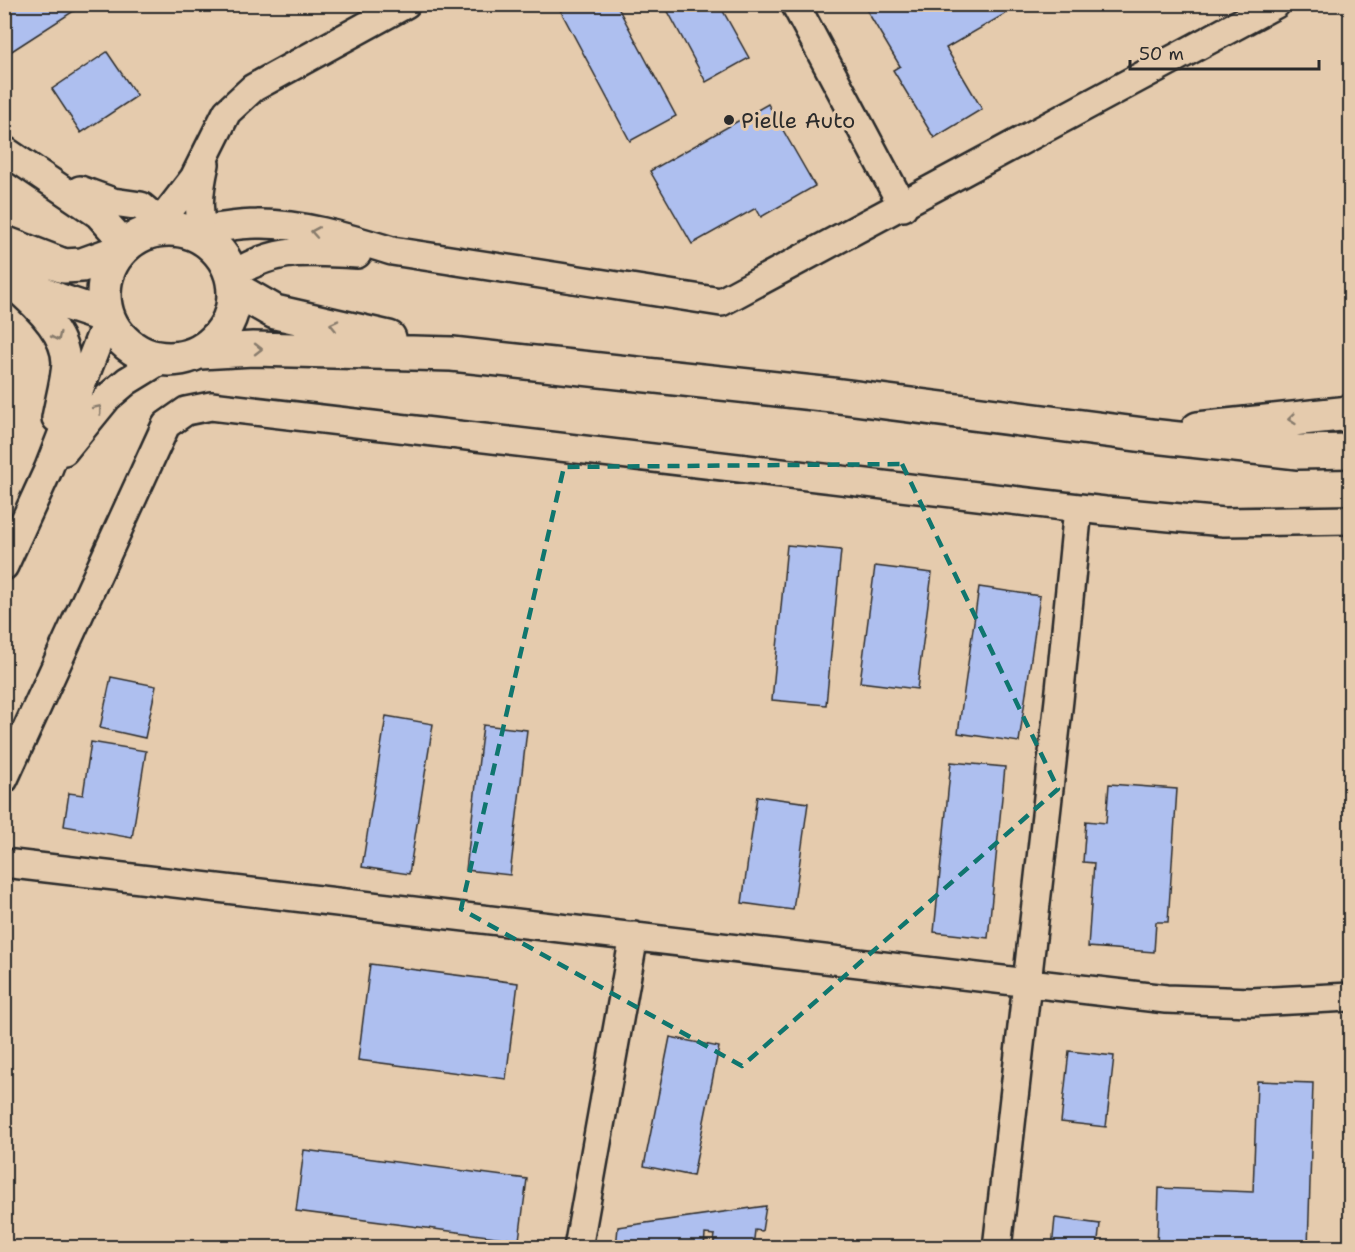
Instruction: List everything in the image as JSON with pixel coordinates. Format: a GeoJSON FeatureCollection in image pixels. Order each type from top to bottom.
{"type":"FeatureCollection","features":[{"type":"Feature","properties":{"kind":"main road"},"geometry":{"type":"LineString","coordinates":[[4,243],[64,266],[82,265],[122,248],[179,230],[223,256],[233,282],[234,308],[227,326],[215,341],[200,352]]}},
{"type":"Feature","properties":{"kind":"main road"},"geometry":{"type":"LineString","coordinates":[[122,248],[110,267],[104,283],[104,300],[108,317],[117,333],[129,346],[146,355],[163,359],[182,358],[200,352],[253,349],[452,354],[832,395],[1152,436],[1298,452],[1350,452]]}},
{"type":"Feature","properties":{"kind":"main road"},"geometry":{"type":"LineString","coordinates":[[4,277],[60,301],[108,317]]}},
{"type":"Feature","properties":{"kind":"main road"},"geometry":{"type":"LineString","coordinates":[[233,282],[275,312],[452,354]]}},
{"type":"Feature","properties":{"kind":"main road"},"geometry":{"type":"LineString","coordinates":[[1152,436],[1224,424],[1350,412]]}},
{"type":"Feature","properties":{"kind":"street"},"geometry":{"type":"LineString","coordinates":[[179,230],[194,178],[226,112],[253,88],[406,4]]}},
{"type":"Feature","properties":{"kind":"street"},"geometry":{"type":"LineString","coordinates":[[795,4],[903,207]]}},
{"type":"Feature","properties":{"kind":"street"},"geometry":{"type":"LineString","coordinates":[[37,173],[112,202],[141,206],[179,230],[259,224],[345,237],[392,251],[721,302],[903,207],[1276,4]]}},
{"type":"Feature","properties":{"kind":"street"},"geometry":{"type":"LineString","coordinates":[[4,150],[98,214],[122,248]]}},
{"type":"Feature","properties":{"kind":"street"},"geometry":{"type":"LineString","coordinates":[[179,230],[199,202],[207,154]]}},
{"type":"Feature","properties":{"kind":"street"},"geometry":{"type":"LineString","coordinates":[[233,282],[269,256],[300,251],[357,254],[392,251]]}},
{"type":"Feature","properties":{"kind":"street"},"geometry":{"type":"LineString","coordinates":[[4,277],[25,295],[59,336],[66,362],[48,471]]}},
{"type":"Feature","properties":{"kind":"street"},"geometry":{"type":"LineString","coordinates":[[4,566],[48,471],[108,317]]}},
{"type":"Feature","properties":{"kind":"street"},"geometry":{"type":"LineString","coordinates":[[48,471],[108,397],[127,381],[163,359]]}},
{"type":"Feature","properties":{"kind":"street"},"geometry":{"type":"LineString","coordinates":[[4,779],[166,425],[186,411],[211,406],[244,408],[1078,508],[1224,522],[1350,519]]}},
{"type":"Feature","properties":{"kind":"street"},"geometry":{"type":"LineString","coordinates":[[997,1248],[1059,700],[1078,508]]}},
{"type":"Feature","properties":{"kind":"street"},"geometry":{"type":"LineString","coordinates":[[4,863],[634,936],[1026,985],[1177,1000],[1252,1002],[1350,997]]}},
{"type":"Feature","properties":{"kind":"street"},"geometry":{"type":"LineString","coordinates":[[578,1248],[634,936]]}},
{"type":"Feature","properties":{"kind":"highlighted area"},"geometry":{"type":"Polygon","coordinates":[[[902,464],[1058,789],[742,1066],[461,909],[564,467],[902,464]]]}},
{"type":"Feature","properties":{"kind":"building"},"geometry":{"type":"Polygon","coordinates":[[[4,4],[79,4],[80,7],[4,56],[4,4]]]}},
{"type":"Feature","properties":{"kind":"building"},"geometry":{"type":"Polygon","coordinates":[[[557,4],[616,4],[676,116],[630,141],[557,4]]]}},
{"type":"Feature","properties":{"kind":"building"},"geometry":{"type":"Polygon","coordinates":[[[664,4],[719,4],[749,58],[706,82],[664,4]]]}},
{"type":"Feature","properties":{"kind":"building"},"geometry":{"type":"Polygon","coordinates":[[[863,4],[1016,4],[1017,7],[946,48],[982,109],[934,138],[893,70],[900,66],[863,4]]]}},
{"type":"Feature","properties":{"kind":"building"},"geometry":{"type":"Polygon","coordinates":[[[107,52],[137,96],[81,133],[52,89],[107,52]]]}},
{"type":"Feature","properties":{"kind":"building"},"geometry":{"type":"Polygon","coordinates":[[[768,104],[815,186],[761,217],[756,208],[692,244],[650,171],[768,104]]]}},
{"type":"Feature","properties":{"kind":"building"},"geometry":{"type":"Polygon","coordinates":[[[787,545],[841,550],[826,705],[772,700],[787,545]]]}},
{"type":"Feature","properties":{"kind":"building"},"geometry":{"type":"Polygon","coordinates":[[[875,566],[932,573],[917,689],[860,682],[875,566]]]}},
{"type":"Feature","properties":{"kind":"building"},"geometry":{"type":"Polygon","coordinates":[[[979,587],[1040,596],[1019,742],[958,733],[979,587]]]}},
{"type":"Feature","properties":{"kind":"building"},"geometry":{"type":"Polygon","coordinates":[[[111,677],[156,686],[145,738],[100,728],[111,677]]]}},
{"type":"Feature","properties":{"kind":"building"},"geometry":{"type":"Polygon","coordinates":[[[386,716],[433,724],[409,874],[362,867],[386,716]]]}},
{"type":"Feature","properties":{"kind":"building"},"geometry":{"type":"Polygon","coordinates":[[[483,725],[527,730],[510,875],[466,870],[483,725]]]}},
{"type":"Feature","properties":{"kind":"building"},"geometry":{"type":"Polygon","coordinates":[[[91,742],[146,751],[132,838],[64,826],[69,793],[83,795],[91,742]]]}},
{"type":"Feature","properties":{"kind":"building"},"geometry":{"type":"Polygon","coordinates":[[[951,762],[1005,767],[988,938],[934,932],[951,762]]]}},
{"type":"Feature","properties":{"kind":"building"},"geometry":{"type":"Polygon","coordinates":[[[1109,784],[1177,789],[1168,922],[1156,922],[1154,952],[1088,947],[1094,863],[1083,862],[1086,821],[1106,823],[1109,784]]]}},
{"type":"Feature","properties":{"kind":"building"},"geometry":{"type":"Polygon","coordinates":[[[757,796],[808,803],[793,910],[742,903],[757,796]]]}},
{"type":"Feature","properties":{"kind":"building"},"geometry":{"type":"Polygon","coordinates":[[[370,964],[518,983],[506,1079],[358,1060],[370,964]]]}},
{"type":"Feature","properties":{"kind":"building"},"geometry":{"type":"Polygon","coordinates":[[[670,1037],[719,1047],[693,1176],[644,1166],[670,1037]]]}},
{"type":"Feature","properties":{"kind":"building"},"geometry":{"type":"Polygon","coordinates":[[[1069,1051],[1114,1056],[1106,1127],[1061,1122],[1069,1051]]]}},
{"type":"Feature","properties":{"kind":"building"},"geometry":{"type":"Polygon","coordinates":[[[1257,1081],[1313,1083],[1308,1248],[1157,1248],[1159,1188],[1253,1192],[1257,1081]]]}},
{"type":"Feature","properties":{"kind":"building"},"geometry":{"type":"Polygon","coordinates":[[[304,1150],[527,1179],[519,1240],[296,1211],[304,1150]]]}},
{"type":"Feature","properties":{"kind":"building"},"geometry":{"type":"Polygon","coordinates":[[[766,1206],[762,1231],[755,1230],[753,1248],[713,1248],[715,1235],[705,1234],[704,1248],[616,1248],[618,1227],[766,1206]]]}},
{"type":"Feature","properties":{"kind":"building"},"geometry":{"type":"Polygon","coordinates":[[[1055,1218],[1100,1224],[1097,1248],[1052,1248],[1055,1218]]]}},
{"type":"Feature","properties":{"kind":"place","name":"Pielle Auto"},"geometry":{"type":"Point","coordinates":[729,120]}}]}
